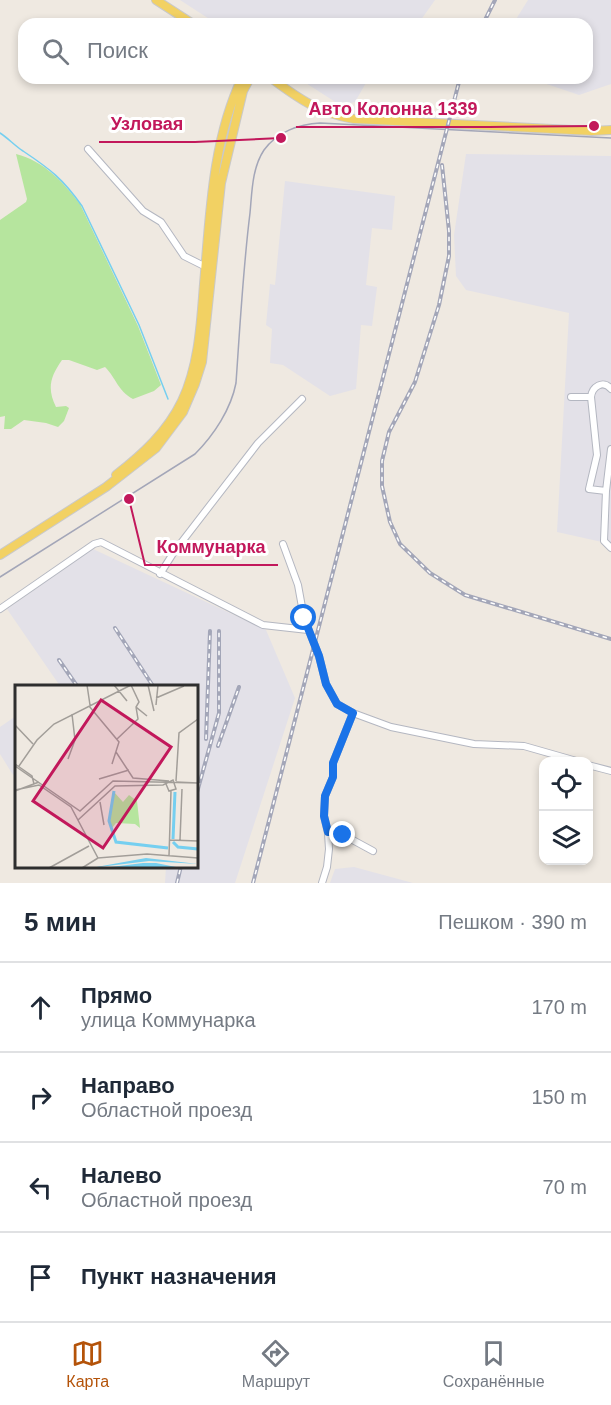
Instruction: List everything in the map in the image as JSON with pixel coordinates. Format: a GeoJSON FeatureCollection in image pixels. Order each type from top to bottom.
{"type":"FeatureCollection","features":[{"type":"Feature","properties":{"kind":"main road"},"geometry":{"type":"LineString","coordinates":[[156,0],[184,18]]}},
{"type":"Feature","properties":{"kind":"main road"},"geometry":{"type":"LineString","coordinates":[[0,549],[115,475],[140,455],[162,434],[182,402],[198,349],[216,171],[224,131],[240,84]]}},
{"type":"Feature","properties":{"kind":"main road"},"geometry":{"type":"LineString","coordinates":[[0,555],[132,469],[156,448],[183,412],[202,362],[221,183],[243,91],[247,84]]}},
{"type":"Feature","properties":{"kind":"main road"},"geometry":{"type":"LineString","coordinates":[[279,84],[316,109],[354,119],[610,130]]}},
{"type":"Feature","properties":{"kind":"street"},"geometry":{"type":"LineString","coordinates":[[87,148],[143,211],[161,222],[184,256],[206,267]]}},
{"type":"Feature","properties":{"kind":"street"},"geometry":{"type":"LineString","coordinates":[[606,491],[589,489],[596,458],[591,391],[603,384],[608,385],[611,389]]}},
{"type":"Feature","properties":{"kind":"street"},"geometry":{"type":"LineString","coordinates":[[571,397],[591,398]]}},
{"type":"Feature","properties":{"kind":"street"},"geometry":{"type":"LineString","coordinates":[[160,574],[174,552],[258,443],[302,399]]}},
{"type":"Feature","properties":{"kind":"street"},"geometry":{"type":"LineString","coordinates":[[611,449],[607,468],[604,541],[611,548]]}},
{"type":"Feature","properties":{"kind":"street"},"geometry":{"type":"LineString","coordinates":[[596,458],[607,468]]}},
{"type":"Feature","properties":{"kind":"street"},"geometry":{"type":"LineString","coordinates":[[0,609],[94,544],[101,542],[263,625],[308,630]]}},
{"type":"Feature","properties":{"kind":"street"},"geometry":{"type":"LineString","coordinates":[[283,544],[298,585],[301,608],[315,644],[326,684],[337,704],[353,713],[391,727],[474,744],[524,746],[568,757]]}},
{"type":"Feature","properties":{"kind":"street"},"geometry":{"type":"LineString","coordinates":[[322,883],[327,867],[328,832],[324,816],[325,796],[333,777],[333,763],[353,713]]}},
{"type":"Feature","properties":{"kind":"street"},"geometry":{"type":"LineString","coordinates":[[593,766],[611,771]]}},
{"type":"Feature","properties":{"kind":"street"},"geometry":{"type":"LineString","coordinates":[[328,832],[338,832],[373,851]]}},
{"type":"Feature","properties":{"kind":"shaded area"},"geometry":{"type":"Polygon","coordinates":[[[180,0],[435,0],[422,18],[208,18],[180,0]]]}},
{"type":"Feature","properties":{"kind":"shaded area"},"geometry":{"type":"Polygon","coordinates":[[[528,0],[611,0],[611,84],[579,95],[547,84],[593,84],[593,18],[517,18],[528,0]]]}},
{"type":"Feature","properties":{"kind":"shaded area"},"geometry":{"type":"Polygon","coordinates":[[[307,84],[365,84],[355,102],[340,105],[307,84]]]}},
{"type":"Feature","properties":{"kind":"shaded area"},"geometry":{"type":"Polygon","coordinates":[[[466,154],[611,156],[611,544],[557,532],[569,313],[466,290],[456,276],[454,235],[466,154]]]}},
{"type":"Feature","properties":{"kind":"shaded area"},"geometry":{"type":"Polygon","coordinates":[[[285,181],[395,196],[392,230],[372,228],[366,285],[377,287],[372,326],[361,325],[356,389],[330,396],[283,365],[270,363],[272,329],[266,325],[270,284],[275,285],[285,181]]]}},
{"type":"Feature","properties":{"kind":"shaded area"},"geometry":{"type":"Polygon","coordinates":[[[93,549],[266,630],[295,698],[235,883],[165,883],[166,868],[198,868],[198,685],[59,685],[7,609],[93,549]]]}},
{"type":"Feature","properties":{"kind":"shaded area"},"geometry":{"type":"Polygon","coordinates":[[[15,717],[15,773],[13,775],[0,754],[0,727],[15,717]]]}},
{"type":"Feature","properties":{"kind":"shaded area"},"geometry":{"type":"Polygon","coordinates":[[[354,867],[413,883],[330,883],[335,869],[354,867]]]}},
{"type":"Feature","properties":{"kind":"green space"},"geometry":{"type":"Polygon","coordinates":[[[16,154],[26,157],[52,173],[80,204],[138,326],[161,385],[154,391],[133,399],[120,388],[105,367],[97,370],[69,360],[62,360],[52,378],[51,394],[56,407],[69,408],[64,421],[58,427],[24,420],[11,429],[4,429],[5,416],[0,417],[0,220],[27,199],[16,154]]]}},
{"type":"Feature","properties":{"kind":"waterway"},"geometry":{"type":"LineString","coordinates":[[0,133],[56,175],[82,206],[139,325],[168,399]]}},
{"type":"Feature","properties":{"kind":"tram line"},"geometry":{"type":"LineString","coordinates":[[0,577],[195,454],[221,421],[234,393],[236,383],[253,180],[260,157],[275,138],[296,127],[320,123],[611,138]]}},
{"type":"Feature","properties":{"kind":"railway"},"geometry":{"type":"LineString","coordinates":[[486,18],[495,0]]}},
{"type":"Feature","properties":{"kind":"railway"},"geometry":{"type":"LineString","coordinates":[[253,883],[458,84]]}},
{"type":"Feature","properties":{"kind":"railway"},"geometry":{"type":"LineString","coordinates":[[442,165],[449,231],[449,256],[439,305],[415,382],[389,432],[382,461],[382,486],[390,522],[400,544],[430,573],[465,595],[611,639]]}},
{"type":"Feature","properties":{"kind":"railway"},"geometry":{"type":"LineString","coordinates":[[115,628],[152,685]]}},
{"type":"Feature","properties":{"kind":"railway"},"geometry":{"type":"LineString","coordinates":[[206,739],[210,631]]}},
{"type":"Feature","properties":{"kind":"railway"},"geometry":{"type":"LineString","coordinates":[[198,789],[219,713],[219,631]]}},
{"type":"Feature","properties":{"kind":"railway"},"geometry":{"type":"LineString","coordinates":[[59,660],[76,685]]}},
{"type":"Feature","properties":{"kind":"railway"},"geometry":{"type":"LineString","coordinates":[[218,746],[239,687]]}},
{"type":"Feature","properties":{"kind":"railway"},"geometry":{"type":"LineString","coordinates":[[177,883],[181,868]]}},
{"type":"Feature","properties":{"kind":"place","name":"Авто Колонна 1339"},"geometry":{"type":"Point","coordinates":[594,126]}},
{"type":"Feature","properties":{"kind":"place","name":"Узловая"},"geometry":{"type":"Point","coordinates":[281,138]}},
{"type":"Feature","properties":{"kind":"place","name":"Коммунарка"},"geometry":{"type":"Point","coordinates":[129,499]}},
{"type":"Feature","properties":{"kind":"route"},"geometry":{"type":"LineString","coordinates":[[304,618],[319,656],[326,684],[337,704],[353,713],[333,763],[333,777],[325,796],[324,806],[328,832],[338,832],[343,835]]}}]}
